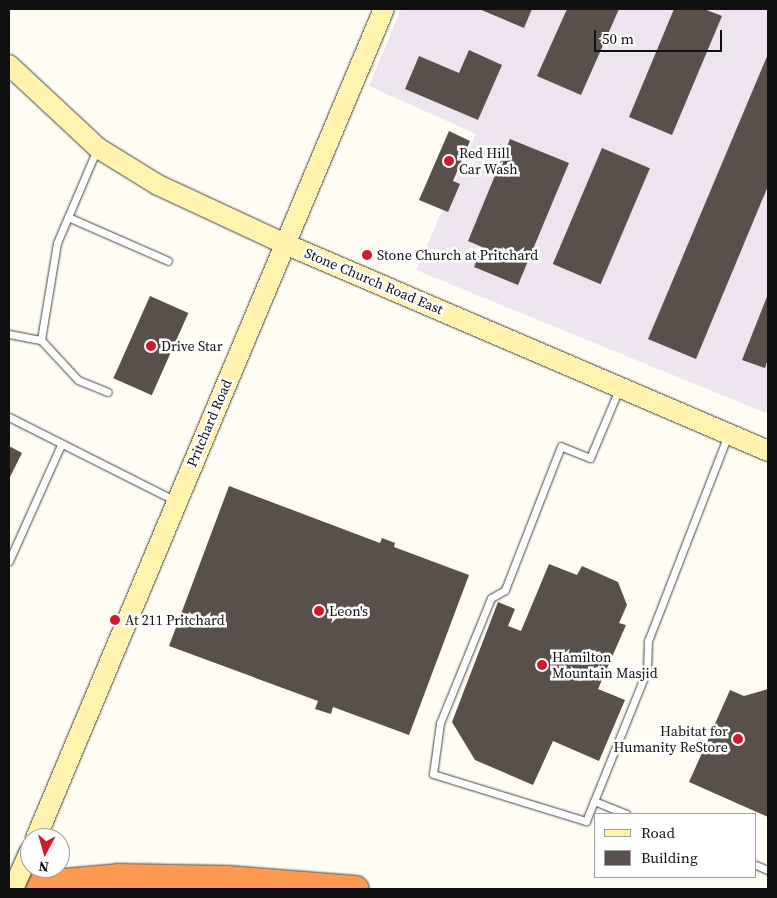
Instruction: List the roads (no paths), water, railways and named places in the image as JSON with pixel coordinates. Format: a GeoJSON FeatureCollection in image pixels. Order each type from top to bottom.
{"type":"FeatureCollection","features":[{"type":"Feature","properties":{"kind":"highway"},"geometry":{"type":"LineString","coordinates":[[9,887],[118,878],[227,879],[356,889]]}},
{"type":"Feature","properties":{"kind":"main road","name":"Pritchard Road"},"geometry":{"type":"LineString","coordinates":[[40,828],[283,243],[384,9]]}},
{"type":"Feature","properties":{"kind":"main road","name":"Stone Church Road East"},"geometry":{"type":"LineString","coordinates":[[9,65],[98,148],[158,185],[283,243],[768,451]]}},
{"type":"Feature","properties":{"kind":"main road"},"geometry":{"type":"LineString","coordinates":[[13,889],[20,873]]}},
{"type":"Feature","properties":{"kind":"lane"},"geometry":{"type":"LineString","coordinates":[[41,340],[57,243],[98,148]]}},
{"type":"Feature","properties":{"kind":"lane"},"geometry":{"type":"LineString","coordinates":[[68,217],[168,261]]}},
{"type":"Feature","properties":{"kind":"lane"},"geometry":{"type":"LineString","coordinates":[[9,334],[41,340],[78,380],[108,392]]}},
{"type":"Feature","properties":{"kind":"lane"},"geometry":{"type":"LineString","coordinates":[[620,386],[590,458],[561,446],[505,590],[491,598],[440,723],[433,774],[586,821],[648,670],[648,641],[728,434]]}},
{"type":"Feature","properties":{"kind":"lane"},"geometry":{"type":"LineString","coordinates":[[9,417],[61,445],[176,501]]}},
{"type":"Feature","properties":{"kind":"lane"},"geometry":{"type":"LineString","coordinates":[[9,561],[61,445]]}},
{"type":"Feature","properties":{"kind":"lane"},"geometry":{"type":"LineString","coordinates":[[594,801],[625,813]]}},
{"type":"Feature","properties":{"kind":"place","name":"Red Hill Car Wash"},"geometry":{"type":"Point","coordinates":[449,161]}},
{"type":"Feature","properties":{"kind":"place","name":"Stone Church at Pritchard"},"geometry":{"type":"Point","coordinates":[367,255]}},
{"type":"Feature","properties":{"kind":"place","name":"Drive Star"},"geometry":{"type":"Point","coordinates":[151,346]}},
{"type":"Feature","properties":{"kind":"place","name":"Leon's"},"geometry":{"type":"Point","coordinates":[319,611]}},
{"type":"Feature","properties":{"kind":"place","name":"At 211 Pritchard"},"geometry":{"type":"Point","coordinates":[115,620]}},
{"type":"Feature","properties":{"kind":"place","name":"Hamilton Mountain Masjid"},"geometry":{"type":"Point","coordinates":[542,665]}},
{"type":"Feature","properties":{"kind":"place","name":"Habitat for Humanity ReStore"},"geometry":{"type":"Point","coordinates":[738,739]}}]}
